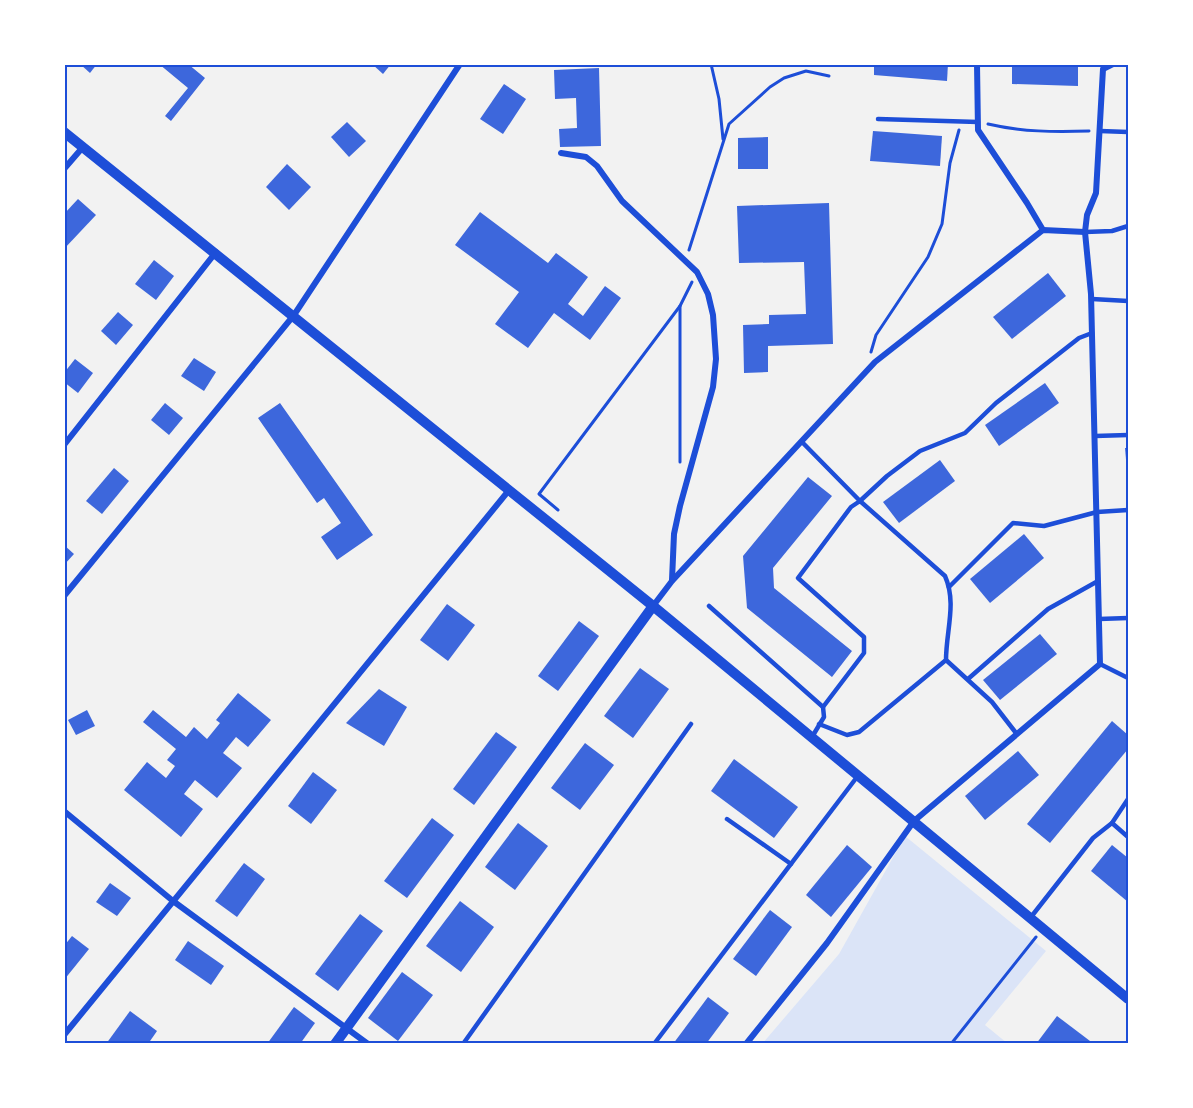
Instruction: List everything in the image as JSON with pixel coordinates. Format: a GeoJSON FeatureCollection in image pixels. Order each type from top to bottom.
{"type":"FeatureCollection","features":[{"type":"Feature","properties":{"kind":"street"},"geometry":{"type":"LineString","coordinates":[[64,596],[294,315],[460,64]]}},
{"type":"Feature","properties":{"kind":"street"},"geometry":{"type":"LineString","coordinates":[[977,64],[978,130],[1043,230]]}},
{"type":"Feature","properties":{"kind":"street"},"geometry":{"type":"LineString","coordinates":[[746,1044],[827,943],[914,821],[1100,664],[1092,299],[1085,232],[1087,215],[1096,192],[1102,67],[1113,64]]}},
{"type":"Feature","properties":{"kind":"street"},"geometry":{"type":"LineString","coordinates":[[64,132],[510,489],[1044,927],[1128,999]]}},
{"type":"Feature","properties":{"kind":"street"},"geometry":{"type":"LineString","coordinates":[[64,170],[83,147]]}},
{"type":"Feature","properties":{"kind":"street"},"geometry":{"type":"LineString","coordinates":[[561,153],[586,158],[597,165],[622,201],[697,272],[708,294],[713,315],[716,359],[713,387],[674,534],[672,581]]}},
{"type":"Feature","properties":{"kind":"street"},"geometry":{"type":"LineString","coordinates":[[335,1044],[672,581],[875,362],[1043,230],[1085,232]]}},
{"type":"Feature","properties":{"kind":"street"},"geometry":{"type":"LineString","coordinates":[[64,445],[216,252]]}},
{"type":"Feature","properties":{"kind":"street"},"geometry":{"type":"LineString","coordinates":[[64,1035],[510,489]]}},
{"type":"Feature","properties":{"kind":"street"},"geometry":{"type":"LineString","coordinates":[[64,811],[173,901],[368,1044]]}},
{"type":"Feature","properties":{"kind":"lane"},"geometry":{"type":"LineString","coordinates":[[878,119],[978,122]]}},
{"type":"Feature","properties":{"kind":"lane"},"geometry":{"type":"LineString","coordinates":[[1100,131],[1128,132]]}},
{"type":"Feature","properties":{"kind":"lane"},"geometry":{"type":"LineString","coordinates":[[1085,232],[1112,231],[1128,226]]}},
{"type":"Feature","properties":{"kind":"lane"},"geometry":{"type":"LineString","coordinates":[[1092,299],[1128,301]]}},
{"type":"Feature","properties":{"kind":"lane"},"geometry":{"type":"LineString","coordinates":[[823,707],[864,653],[864,637],[798,578],[851,507],[887,476],[920,451],[966,433],[996,403],[1079,338],[1092,333]]}},
{"type":"Feature","properties":{"kind":"lane"},"geometry":{"type":"LineString","coordinates":[[1095,436],[1128,435]]}},
{"type":"Feature","properties":{"kind":"lane"},"geometry":{"type":"LineString","coordinates":[[802,442],[860,501],[945,576],[952,608],[946,639],[946,660],[992,702],[1016,733]]}},
{"type":"Feature","properties":{"kind":"lane"},"geometry":{"type":"LineString","coordinates":[[949,587],[1013,523],[1044,526],[1096,512],[1128,510]]}},
{"type":"Feature","properties":{"kind":"lane"},"geometry":{"type":"LineString","coordinates":[[968,679],[1048,609],[1098,581]]}},
{"type":"Feature","properties":{"kind":"lane"},"geometry":{"type":"LineString","coordinates":[[709,606],[823,707],[824,717],[812,737]]}},
{"type":"Feature","properties":{"kind":"lane"},"geometry":{"type":"LineString","coordinates":[[1099,620],[1128,618]]}},
{"type":"Feature","properties":{"kind":"lane"},"geometry":{"type":"LineString","coordinates":[[819,724],[847,735],[859,732],[946,660]]}},
{"type":"Feature","properties":{"kind":"lane"},"geometry":{"type":"LineString","coordinates":[[1100,664],[1128,678]]}},
{"type":"Feature","properties":{"kind":"lane"},"geometry":{"type":"LineString","coordinates":[[463,1044],[691,724]]}},
{"type":"Feature","properties":{"kind":"lane"},"geometry":{"type":"LineString","coordinates":[[654,1044],[859,775]]}},
{"type":"Feature","properties":{"kind":"lane"},"geometry":{"type":"LineString","coordinates":[[1031,917],[1093,838],[1112,823],[1128,799]]}},
{"type":"Feature","properties":{"kind":"lane"},"geometry":{"type":"LineString","coordinates":[[727,819],[791,864]]}},
{"type":"Feature","properties":{"kind":"lane"},"geometry":{"type":"LineString","coordinates":[[1112,823],[1128,837]]}},
{"type":"Feature","properties":{"kind":"path"},"geometry":{"type":"LineString","coordinates":[[711,64],[723,141]]}},
{"type":"Feature","properties":{"kind":"path"},"geometry":{"type":"LineString","coordinates":[[686,260],[729,124],[770,87],[784,78],[806,71],[829,75]]}},
{"type":"Feature","properties":{"kind":"path"},"geometry":{"type":"LineString","coordinates":[[865,373],[876,335],[928,256],[942,224],[950,163],[964,121]]}},
{"type":"Feature","properties":{"kind":"path"},"geometry":{"type":"LineString","coordinates":[[978,122],[1040,132],[1100,131]]}},
{"type":"Feature","properties":{"kind":"path"},"geometry":{"type":"LineString","coordinates":[[558,510],[539,494],[680,306],[697,272]]}},
{"type":"Feature","properties":{"kind":"path"},"geometry":{"type":"LineString","coordinates":[[680,306],[680,471]]}},
{"type":"Feature","properties":{"kind":"path"},"geometry":{"type":"LineString","coordinates":[[951,1044],[1044,927]]}},
{"type":"Feature","properties":{"kind":"shaded area"},"geometry":{"type":"Polygon","coordinates":[[[905,836],[1046,951],[985,1025],[1007,1043],[762,1044],[839,954],[905,836]]]}},
{"type":"Feature","properties":{"kind":"building"},"geometry":{"type":"Polygon","coordinates":[[[80,64],[97,64],[90,73],[80,64]]]}},
{"type":"Feature","properties":{"kind":"building"},"geometry":{"type":"Polygon","coordinates":[[[159,64],[188,64],[205,78],[171,121],[165,116],[188,88],[159,64]]]}},
{"type":"Feature","properties":{"kind":"building"},"geometry":{"type":"Polygon","coordinates":[[[372,64],[391,64],[383,74],[372,64]]]}},
{"type":"Feature","properties":{"kind":"building"},"geometry":{"type":"Polygon","coordinates":[[[874,64],[948,64],[947,81],[874,75],[874,64]]]}},
{"type":"Feature","properties":{"kind":"building"},"geometry":{"type":"Polygon","coordinates":[[[1012,64],[1078,64],[1078,86],[1012,84],[1012,64]]]}},
{"type":"Feature","properties":{"kind":"building"},"geometry":{"type":"Polygon","coordinates":[[[599,68],[601,146],[560,147],[559,129],[577,128],[576,98],[555,99],[554,70],[599,68]]]}},
{"type":"Feature","properties":{"kind":"building"},"geometry":{"type":"Polygon","coordinates":[[[504,84],[526,99],[503,134],[480,119],[504,84]]]}},
{"type":"Feature","properties":{"kind":"building"},"geometry":{"type":"Polygon","coordinates":[[[347,122],[366,141],[349,157],[331,137],[347,122]]]}},
{"type":"Feature","properties":{"kind":"building"},"geometry":{"type":"Polygon","coordinates":[[[873,131],[942,136],[940,166],[870,161],[873,131]]]}},
{"type":"Feature","properties":{"kind":"building"},"geometry":{"type":"Polygon","coordinates":[[[768,137],[768,169],[738,169],[738,138],[768,137]]]}},
{"type":"Feature","properties":{"kind":"building"},"geometry":{"type":"Polygon","coordinates":[[[287,164],[311,187],[289,210],[266,187],[287,164]]]}},
{"type":"Feature","properties":{"kind":"building"},"geometry":{"type":"Polygon","coordinates":[[[78,199],[96,215],[64,249],[64,214],[78,199]]]}},
{"type":"Feature","properties":{"kind":"building"},"geometry":{"type":"Polygon","coordinates":[[[829,203],[833,344],[768,346],[768,372],[744,373],[743,325],[769,324],[769,315],[806,314],[804,262],[739,263],[737,206],[829,203]]]}},
{"type":"Feature","properties":{"kind":"building"},"geometry":{"type":"Polygon","coordinates":[[[480,212],[548,263],[556,253],[588,277],[568,304],[583,316],[605,286],[621,298],[590,340],[554,313],[528,348],[495,324],[519,292],[455,245],[480,212]]]}},
{"type":"Feature","properties":{"kind":"building"},"geometry":{"type":"Polygon","coordinates":[[[154,260],[174,276],[156,300],[135,284],[154,260]]]}},
{"type":"Feature","properties":{"kind":"building"},"geometry":{"type":"Polygon","coordinates":[[[1048,273],[1066,296],[1012,339],[993,317],[1048,273]]]}},
{"type":"Feature","properties":{"kind":"building"},"geometry":{"type":"Polygon","coordinates":[[[118,312],[133,325],[116,345],[101,331],[118,312]]]}},
{"type":"Feature","properties":{"kind":"building"},"geometry":{"type":"Polygon","coordinates":[[[194,358],[216,372],[204,391],[181,376],[194,358]]]}},
{"type":"Feature","properties":{"kind":"building"},"geometry":{"type":"Polygon","coordinates":[[[75,359],[93,373],[78,393],[64,382],[64,373],[75,359]]]}},
{"type":"Feature","properties":{"kind":"building"},"geometry":{"type":"Polygon","coordinates":[[[1045,383],[1059,403],[999,446],[985,425],[1045,383]]]}},
{"type":"Feature","properties":{"kind":"building"},"geometry":{"type":"Polygon","coordinates":[[[165,403],[183,418],[169,435],[151,420],[165,403]]]}},
{"type":"Feature","properties":{"kind":"building"},"geometry":{"type":"Polygon","coordinates":[[[280,403],[373,535],[337,560],[321,537],[341,523],[324,498],[317,503],[258,418],[280,403]]]}},
{"type":"Feature","properties":{"kind":"building"},"geometry":{"type":"Polygon","coordinates":[[[1125,448],[1128,448],[1128,471],[1127,471],[1125,448]]]}},
{"type":"Feature","properties":{"kind":"building"},"geometry":{"type":"Polygon","coordinates":[[[940,460],[955,481],[899,523],[883,502],[940,460]]]}},
{"type":"Feature","properties":{"kind":"building"},"geometry":{"type":"Polygon","coordinates":[[[114,468],[129,481],[102,514],[86,501],[114,468]]]}},
{"type":"Feature","properties":{"kind":"building"},"geometry":{"type":"Polygon","coordinates":[[[808,477],[832,496],[773,568],[774,588],[852,651],[832,677],[747,608],[743,556],[808,477]]]}},
{"type":"Feature","properties":{"kind":"building"},"geometry":{"type":"Polygon","coordinates":[[[1024,534],[1044,558],[990,603],[970,579],[1024,534]]]}},
{"type":"Feature","properties":{"kind":"building"},"geometry":{"type":"Polygon","coordinates":[[[64,545],[74,554],[64,565],[64,545]]]}},
{"type":"Feature","properties":{"kind":"building"},"geometry":{"type":"Polygon","coordinates":[[[447,604],[475,625],[448,661],[420,640],[447,604]]]}},
{"type":"Feature","properties":{"kind":"building"},"geometry":{"type":"Polygon","coordinates":[[[579,621],[599,636],[558,691],[538,676],[579,621]]]}},
{"type":"Feature","properties":{"kind":"building"},"geometry":{"type":"Polygon","coordinates":[[[1040,634],[1057,654],[1000,700],[983,680],[1040,634]]]}},
{"type":"Feature","properties":{"kind":"building"},"geometry":{"type":"Polygon","coordinates":[[[640,668],[669,689],[633,738],[604,716],[640,668]]]}},
{"type":"Feature","properties":{"kind":"building"},"geometry":{"type":"Polygon","coordinates":[[[379,689],[407,707],[384,746],[346,723],[379,689]]]}},
{"type":"Feature","properties":{"kind":"building"},"geometry":{"type":"Polygon","coordinates":[[[238,693],[271,720],[248,747],[236,737],[223,753],[242,768],[217,798],[195,780],[184,794],[203,809],[181,837],[124,790],[147,762],[166,778],[175,766],[167,760],[176,749],[143,722],[153,710],[186,737],[194,727],[207,739],[220,723],[216,720],[238,693]]]}},
{"type":"Feature","properties":{"kind":"building"},"geometry":{"type":"Polygon","coordinates":[[[87,710],[95,726],[76,735],[68,720],[87,710]]]}},
{"type":"Feature","properties":{"kind":"building"},"geometry":{"type":"Polygon","coordinates":[[[1112,721],[1128,735],[1128,749],[1050,843],[1027,824],[1112,721]]]}},
{"type":"Feature","properties":{"kind":"building"},"geometry":{"type":"Polygon","coordinates":[[[496,732],[517,747],[474,805],[453,789],[496,732]]]}},
{"type":"Feature","properties":{"kind":"building"},"geometry":{"type":"Polygon","coordinates":[[[585,743],[614,765],[580,810],[551,788],[585,743]]]}},
{"type":"Feature","properties":{"kind":"building"},"geometry":{"type":"Polygon","coordinates":[[[1018,751],[1039,775],[985,820],[965,796],[1018,751]]]}},
{"type":"Feature","properties":{"kind":"building"},"geometry":{"type":"Polygon","coordinates":[[[734,759],[798,807],[774,838],[711,791],[734,759]]]}},
{"type":"Feature","properties":{"kind":"building"},"geometry":{"type":"Polygon","coordinates":[[[313,772],[337,790],[311,824],[288,806],[313,772]]]}},
{"type":"Feature","properties":{"kind":"building"},"geometry":{"type":"Polygon","coordinates":[[[432,818],[454,835],[407,898],[384,881],[432,818]]]}},
{"type":"Feature","properties":{"kind":"building"},"geometry":{"type":"Polygon","coordinates":[[[518,823],[548,846],[515,890],[485,867],[518,823]]]}},
{"type":"Feature","properties":{"kind":"building"},"geometry":{"type":"Polygon","coordinates":[[[847,845],[872,867],[831,917],[806,895],[847,845]]]}},
{"type":"Feature","properties":{"kind":"building"},"geometry":{"type":"Polygon","coordinates":[[[1112,845],[1128,858],[1128,902],[1091,871],[1112,845]]]}},
{"type":"Feature","properties":{"kind":"building"},"geometry":{"type":"Polygon","coordinates":[[[244,863],[265,879],[237,917],[215,901],[244,863]]]}},
{"type":"Feature","properties":{"kind":"building"},"geometry":{"type":"Polygon","coordinates":[[[110,883],[131,898],[117,916],[96,902],[110,883]]]}},
{"type":"Feature","properties":{"kind":"building"},"geometry":{"type":"Polygon","coordinates":[[[460,901],[494,927],[461,972],[426,946],[460,901]]]}},
{"type":"Feature","properties":{"kind":"building"},"geometry":{"type":"Polygon","coordinates":[[[770,910],[792,927],[756,976],[733,959],[770,910]]]}},
{"type":"Feature","properties":{"kind":"building"},"geometry":{"type":"Polygon","coordinates":[[[360,914],[383,931],[338,991],[315,974],[360,914]]]}},
{"type":"Feature","properties":{"kind":"building"},"geometry":{"type":"Polygon","coordinates":[[[72,936],[89,949],[64,980],[64,946],[72,936]]]}},
{"type":"Feature","properties":{"kind":"building"},"geometry":{"type":"Polygon","coordinates":[[[188,941],[224,966],[211,985],[175,960],[188,941]]]}},
{"type":"Feature","properties":{"kind":"building"},"geometry":{"type":"Polygon","coordinates":[[[402,972],[433,995],[398,1041],[368,1018],[402,972]]]}},
{"type":"Feature","properties":{"kind":"building"},"geometry":{"type":"Polygon","coordinates":[[[708,997],[729,1013],[706,1044],[673,1044],[708,997]]]}},
{"type":"Feature","properties":{"kind":"building"},"geometry":{"type":"Polygon","coordinates":[[[294,1007],[315,1023],[300,1044],[267,1044],[294,1007]]]}},
{"type":"Feature","properties":{"kind":"building"},"geometry":{"type":"Polygon","coordinates":[[[130,1011],[157,1031],[148,1044],[106,1044],[130,1011]]]}},
{"type":"Feature","properties":{"kind":"building"},"geometry":{"type":"Polygon","coordinates":[[[1057,1016],[1094,1044],[1036,1044],[1057,1016]]]}}]}
